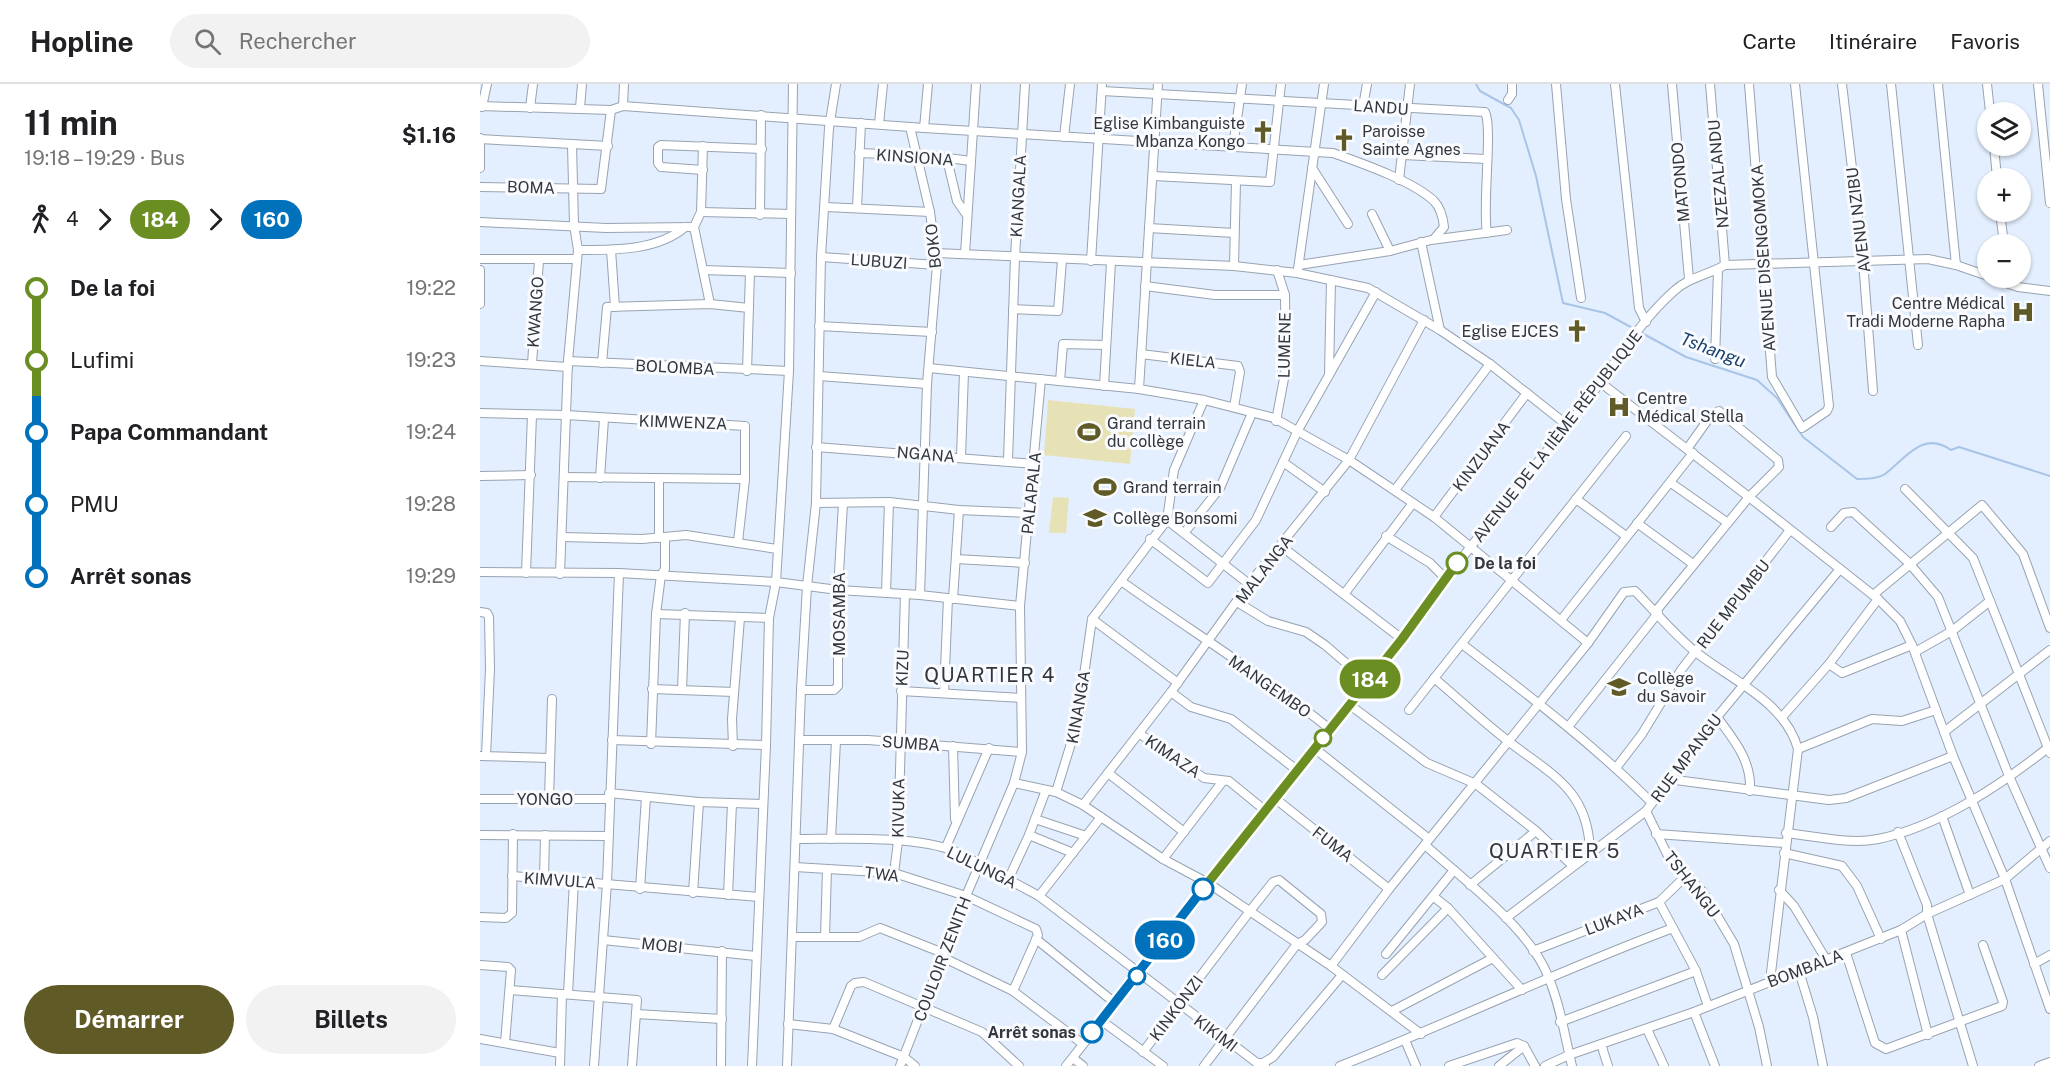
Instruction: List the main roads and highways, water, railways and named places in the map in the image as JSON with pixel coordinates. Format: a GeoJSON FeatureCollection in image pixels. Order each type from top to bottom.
{"type":"FeatureCollection","features":[{"type":"Feature","properties":{"kind":"waterway","name":"Tshangu"},"geometry":{"type":"LineString","coordinates":[[1476,84],[1480,91],[1511,108],[1519,120],[1536,176],[1563,303],[1605,313],[1686,357],[1757,380],[1777,398],[1803,437],[1857,479],[1882,476],[1915,448],[1932,443],[1951,450],[1959,447],[2050,476]]}},
{"type":"Feature","properties":{"kind":"place","name":"Eglise Kimbanguiste Mbanza Kongo"},"geometry":{"type":"Point","coordinates":[1263,132]}},
{"type":"Feature","properties":{"kind":"place","name":"Paroisse Sainte Agnes"},"geometry":{"type":"Point","coordinates":[1344,140]}},
{"type":"Feature","properties":{"kind":"place","name":"Centre Médical Tradi Moderne Rapha"},"geometry":{"type":"Point","coordinates":[2023,312]}},
{"type":"Feature","properties":{"kind":"place","name":"Eglise EJCES"},"geometry":{"type":"Point","coordinates":[1577,331]}},
{"type":"Feature","properties":{"kind":"place","name":"Centre Médical Stella"},"geometry":{"type":"Point","coordinates":[1619,407]}},
{"type":"Feature","properties":{"kind":"place","name":"Grand terrain du collège"},"geometry":{"type":"Point","coordinates":[1089,432]}},
{"type":"Feature","properties":{"kind":"place","name":"Grand terrain"},"geometry":{"type":"Point","coordinates":[1105,487]}},
{"type":"Feature","properties":{"kind":"place","name":"Collège Bonsomi"},"geometry":{"type":"Point","coordinates":[1095,518]}},
{"type":"Feature","properties":{"kind":"place","name":"De la foi"},"geometry":{"type":"Point","coordinates":[1457,563]}},
{"type":"Feature","properties":{"kind":"place","name":"Collège du Savoir"},"geometry":{"type":"Point","coordinates":[1619,687]}},
{"type":"Feature","properties":{"kind":"place","name":"Arrêt sonas"},"geometry":{"type":"Point","coordinates":[1092,1032]}},
{"type":"Feature","properties":{"kind":"district","name":"QUARTIER 4"},"geometry":{"type":"Point","coordinates":[990,675]}},
{"type":"Feature","properties":{"kind":"district","name":"QUARTIER 5"},"geometry":{"type":"Point","coordinates":[1555,851]}}]}
